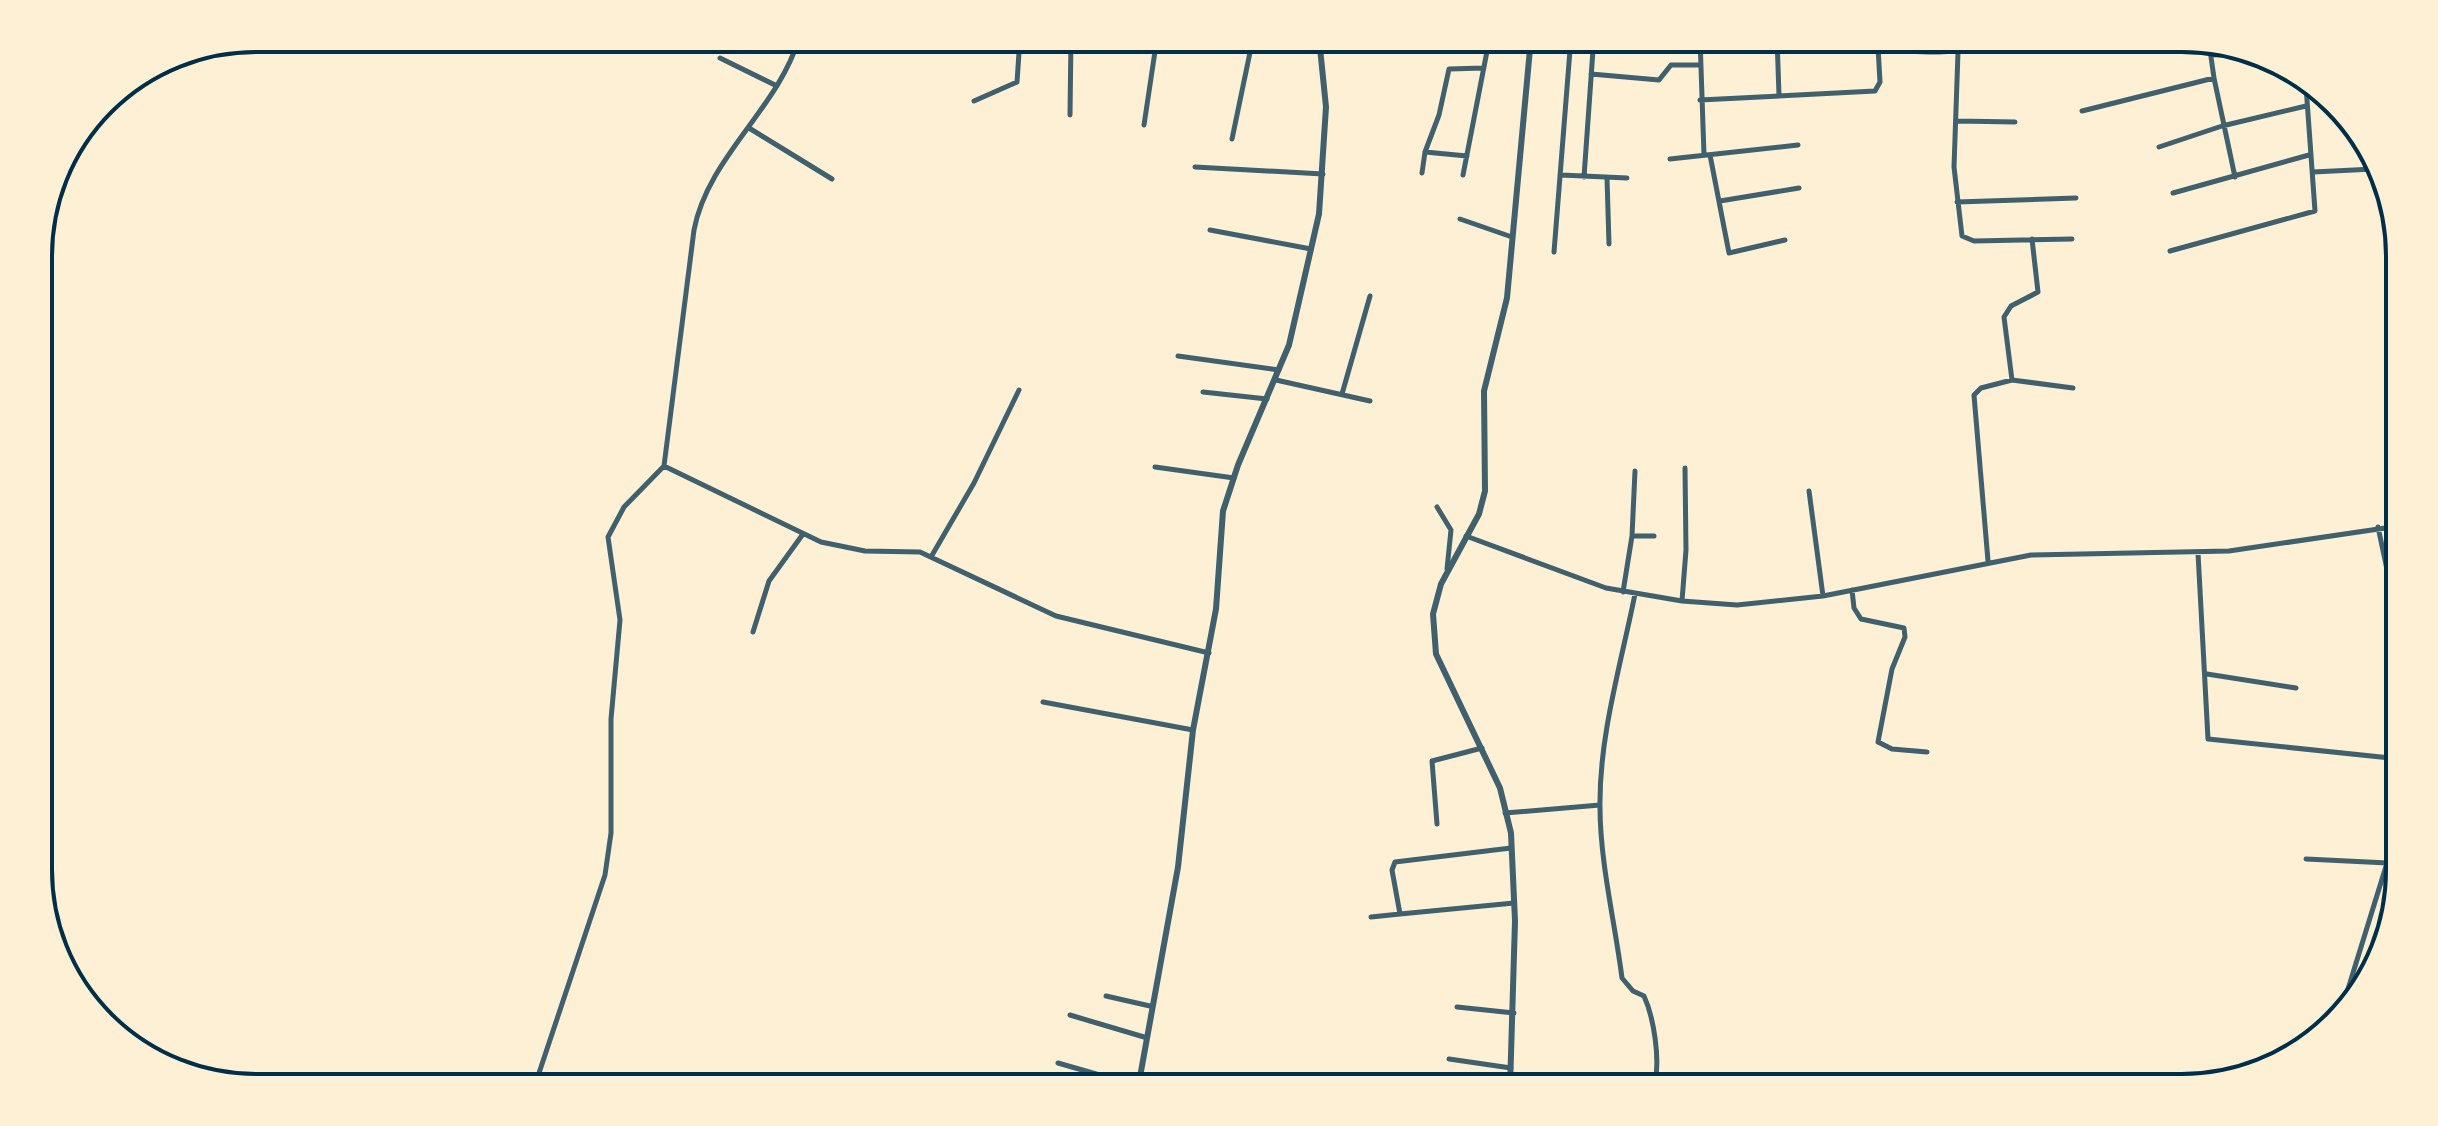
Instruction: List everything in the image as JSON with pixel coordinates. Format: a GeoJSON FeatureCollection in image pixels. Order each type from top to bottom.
{"type":"FeatureCollection","features":[{"type":"Feature","properties":{"kind":"street"},"geometry":{"type":"LineString","coordinates":[[539,1074],[597,908],[608,857],[611,719],[620,620],[608,537],[624,507],[664,466],[697,215],[711,186],[777,86],[793,52]]}},
{"type":"Feature","properties":{"kind":"street"},"geometry":{"type":"LineString","coordinates":[[974,101],[1017,82],[1019,52]]}},
{"type":"Feature","properties":{"kind":"street"},"geometry":{"type":"LineString","coordinates":[[1070,115],[1071,52]]}},
{"type":"Feature","properties":{"kind":"street"},"geometry":{"type":"LineString","coordinates":[[1144,125],[1155,52]]}},
{"type":"Feature","properties":{"kind":"street"},"geometry":{"type":"LineString","coordinates":[[1232,139],[1250,52]]}},
{"type":"Feature","properties":{"kind":"street"},"geometry":{"type":"LineString","coordinates":[[1140,1074],[1178,867],[1193,730],[1219,585],[1221,528],[1234,478],[1280,370],[1312,249],[1324,174],[1326,107],[1320,52]]}},
{"type":"Feature","properties":{"kind":"street"},"geometry":{"type":"LineString","coordinates":[[1463,175],[1487,52]]}},
{"type":"Feature","properties":{"kind":"street"},"geometry":{"type":"LineString","coordinates":[[1511,1074],[1514,1013],[1511,848],[1500,788],[1436,654],[1433,614],[1447,574],[1479,514],[1485,491],[1484,391],[1506,307],[1530,52]]}},
{"type":"Feature","properties":{"kind":"street"},"geometry":{"type":"LineString","coordinates":[[1554,252],[1569,52]]}},
{"type":"Feature","properties":{"kind":"street"},"geometry":{"type":"LineString","coordinates":[[1584,177],[1593,52]]}},
{"type":"Feature","properties":{"kind":"street"},"geometry":{"type":"LineString","coordinates":[[1699,52],[1700,100],[1707,155],[1720,201],[1729,253],[1785,240]]}},
{"type":"Feature","properties":{"kind":"street"},"geometry":{"type":"LineString","coordinates":[[1777,52],[1779,95]]}},
{"type":"Feature","properties":{"kind":"street"},"geometry":{"type":"LineString","coordinates":[[1700,100],[1875,91],[1880,82],[1878,52]]}},
{"type":"Feature","properties":{"kind":"street"},"geometry":{"type":"LineString","coordinates":[[1958,52],[1959,230],[1966,240],[2072,239]]}},
{"type":"Feature","properties":{"kind":"street"},"geometry":{"type":"LineString","coordinates":[[2211,55],[2222,126],[2235,177]]}},
{"type":"Feature","properties":{"kind":"street"},"geometry":{"type":"LineString","coordinates":[[720,58],[777,86]]}},
{"type":"Feature","properties":{"kind":"street"},"geometry":{"type":"LineString","coordinates":[[1591,74],[1659,80],[1671,65],[1698,65]]}},
{"type":"Feature","properties":{"kind":"street"},"geometry":{"type":"LineString","coordinates":[[1422,173],[1449,69],[1484,68]]}},
{"type":"Feature","properties":{"kind":"street"},"geometry":{"type":"LineString","coordinates":[[2082,111],[2214,78]]}},
{"type":"Feature","properties":{"kind":"street"},"geometry":{"type":"LineString","coordinates":[[2170,251],[2313,213],[2308,96]]}},
{"type":"Feature","properties":{"kind":"street"},"geometry":{"type":"LineString","coordinates":[[2159,147],[2222,126],[2306,106]]}},
{"type":"Feature","properties":{"kind":"street"},"geometry":{"type":"LineString","coordinates":[[1957,121],[2015,122]]}},
{"type":"Feature","properties":{"kind":"street"},"geometry":{"type":"LineString","coordinates":[[749,128],[832,179]]}},
{"type":"Feature","properties":{"kind":"street"},"geometry":{"type":"LineString","coordinates":[[1670,159],[1798,145]]}},
{"type":"Feature","properties":{"kind":"street"},"geometry":{"type":"LineString","coordinates":[[1425,152],[1467,156]]}},
{"type":"Feature","properties":{"kind":"street"},"geometry":{"type":"LineString","coordinates":[[2173,193],[2309,155]]}},
{"type":"Feature","properties":{"kind":"street"},"geometry":{"type":"LineString","coordinates":[[1195,167],[1324,174]]}},
{"type":"Feature","properties":{"kind":"street"},"geometry":{"type":"LineString","coordinates":[[2313,172],[2366,169]]}},
{"type":"Feature","properties":{"kind":"street"},"geometry":{"type":"LineString","coordinates":[[1561,175],[1627,178]]}},
{"type":"Feature","properties":{"kind":"street"},"geometry":{"type":"LineString","coordinates":[[1607,178],[1609,244]]}},
{"type":"Feature","properties":{"kind":"street"},"geometry":{"type":"LineString","coordinates":[[1720,201],[1799,188]]}},
{"type":"Feature","properties":{"kind":"street"},"geometry":{"type":"LineString","coordinates":[[1957,202],[2076,198]]}},
{"type":"Feature","properties":{"kind":"street"},"geometry":{"type":"LineString","coordinates":[[1460,219],[1512,237]]}},
{"type":"Feature","properties":{"kind":"street"},"geometry":{"type":"LineString","coordinates":[[1210,230],[1312,249]]}},
{"type":"Feature","properties":{"kind":"street"},"geometry":{"type":"LineString","coordinates":[[2012,380],[2004,317],[2011,306],[2038,292],[2032,239]]}},
{"type":"Feature","properties":{"kind":"street"},"geometry":{"type":"LineString","coordinates":[[1342,394],[1370,296]]}},
{"type":"Feature","properties":{"kind":"street"},"geometry":{"type":"LineString","coordinates":[[1178,356],[1280,370]]}},
{"type":"Feature","properties":{"kind":"street"},"geometry":{"type":"LineString","coordinates":[[1276,380],[1370,401]]}},
{"type":"Feature","properties":{"kind":"street"},"geometry":{"type":"LineString","coordinates":[[1988,561],[1974,395],[1981,388],[2012,380],[2073,388]]}},
{"type":"Feature","properties":{"kind":"street"},"geometry":{"type":"LineString","coordinates":[[931,557],[974,483],[1019,390]]}},
{"type":"Feature","properties":{"kind":"street"},"geometry":{"type":"LineString","coordinates":[[1203,392],[1268,399]]}},
{"type":"Feature","properties":{"kind":"street"},"geometry":{"type":"LineString","coordinates":[[664,466],[803,534],[846,548],[920,552],[1056,616],[1209,653]]}},
{"type":"Feature","properties":{"kind":"street"},"geometry":{"type":"LineString","coordinates":[[1155,467],[1234,478]]}},
{"type":"Feature","properties":{"kind":"street"},"geometry":{"type":"LineString","coordinates":[[1682,601],[1686,550],[1685,468]]}},
{"type":"Feature","properties":{"kind":"street"},"geometry":{"type":"LineString","coordinates":[[1623,592],[1632,536],[1635,471]]}},
{"type":"Feature","properties":{"kind":"street"},"geometry":{"type":"LineString","coordinates":[[1809,491],[1823,596]]}},
{"type":"Feature","properties":{"kind":"street"},"geometry":{"type":"LineString","coordinates":[[1437,507],[1451,530],[1447,574]]}},
{"type":"Feature","properties":{"kind":"street"},"geometry":{"type":"LineString","coordinates":[[2378,527],[2386,565]]}},
{"type":"Feature","properties":{"kind":"street"},"geometry":{"type":"LineString","coordinates":[[1466,536],[1578,581],[1635,594],[1737,605],[1823,596],[1988,561],[2060,553],[2198,553],[2269,547],[2386,527]]}},
{"type":"Feature","properties":{"kind":"street"},"geometry":{"type":"LineString","coordinates":[[753,632],[769,581],[803,534]]}},
{"type":"Feature","properties":{"kind":"street"},"geometry":{"type":"LineString","coordinates":[[1632,536],[1654,536]]}},
{"type":"Feature","properties":{"kind":"street"},"geometry":{"type":"LineString","coordinates":[[2198,553],[2207,674],[2208,739],[2386,758]]}},
{"type":"Feature","properties":{"kind":"street"},"geometry":{"type":"LineString","coordinates":[[1852,590],[1854,608],[1861,619],[1904,628],[1905,637],[1889,682],[1878,742],[1892,749],[1927,752]]}},
{"type":"Feature","properties":{"kind":"street"},"geometry":{"type":"LineString","coordinates":[[1635,594],[1603,755],[1600,805],[1602,844],[1622,978],[1633,991],[1644,996],[1648,1007],[1656,1074]]}},
{"type":"Feature","properties":{"kind":"street"},"geometry":{"type":"LineString","coordinates":[[2207,674],[2296,688]]}},
{"type":"Feature","properties":{"kind":"street"},"geometry":{"type":"LineString","coordinates":[[1043,702],[1193,730]]}},
{"type":"Feature","properties":{"kind":"street"},"geometry":{"type":"LineString","coordinates":[[1437,824],[1431,762],[1482,748]]}},
{"type":"Feature","properties":{"kind":"street"},"geometry":{"type":"LineString","coordinates":[[1505,813],[1600,805]]}},
{"type":"Feature","properties":{"kind":"street"},"geometry":{"type":"LineString","coordinates":[[1400,914],[1392,870],[1395,862],[1511,848]]}},
{"type":"Feature","properties":{"kind":"street"},"geometry":{"type":"LineString","coordinates":[[2306,859],[2386,863]]}},
{"type":"Feature","properties":{"kind":"street"},"geometry":{"type":"LineString","coordinates":[[2349,987],[2386,869]]}},
{"type":"Feature","properties":{"kind":"street"},"geometry":{"type":"LineString","coordinates":[[1371,917],[1514,903]]}},
{"type":"Feature","properties":{"kind":"street"},"geometry":{"type":"LineString","coordinates":[[1106,996],[1150,1006]]}},
{"type":"Feature","properties":{"kind":"street"},"geometry":{"type":"LineString","coordinates":[[1457,1007],[1514,1013]]}},
{"type":"Feature","properties":{"kind":"street"},"geometry":{"type":"LineString","coordinates":[[1070,1015],[1144,1037]]}},
{"type":"Feature","properties":{"kind":"street"},"geometry":{"type":"LineString","coordinates":[[1449,1059],[1511,1068]]}},
{"type":"Feature","properties":{"kind":"street"},"geometry":{"type":"LineString","coordinates":[[1058,1063],[1095,1074]]}}]}
